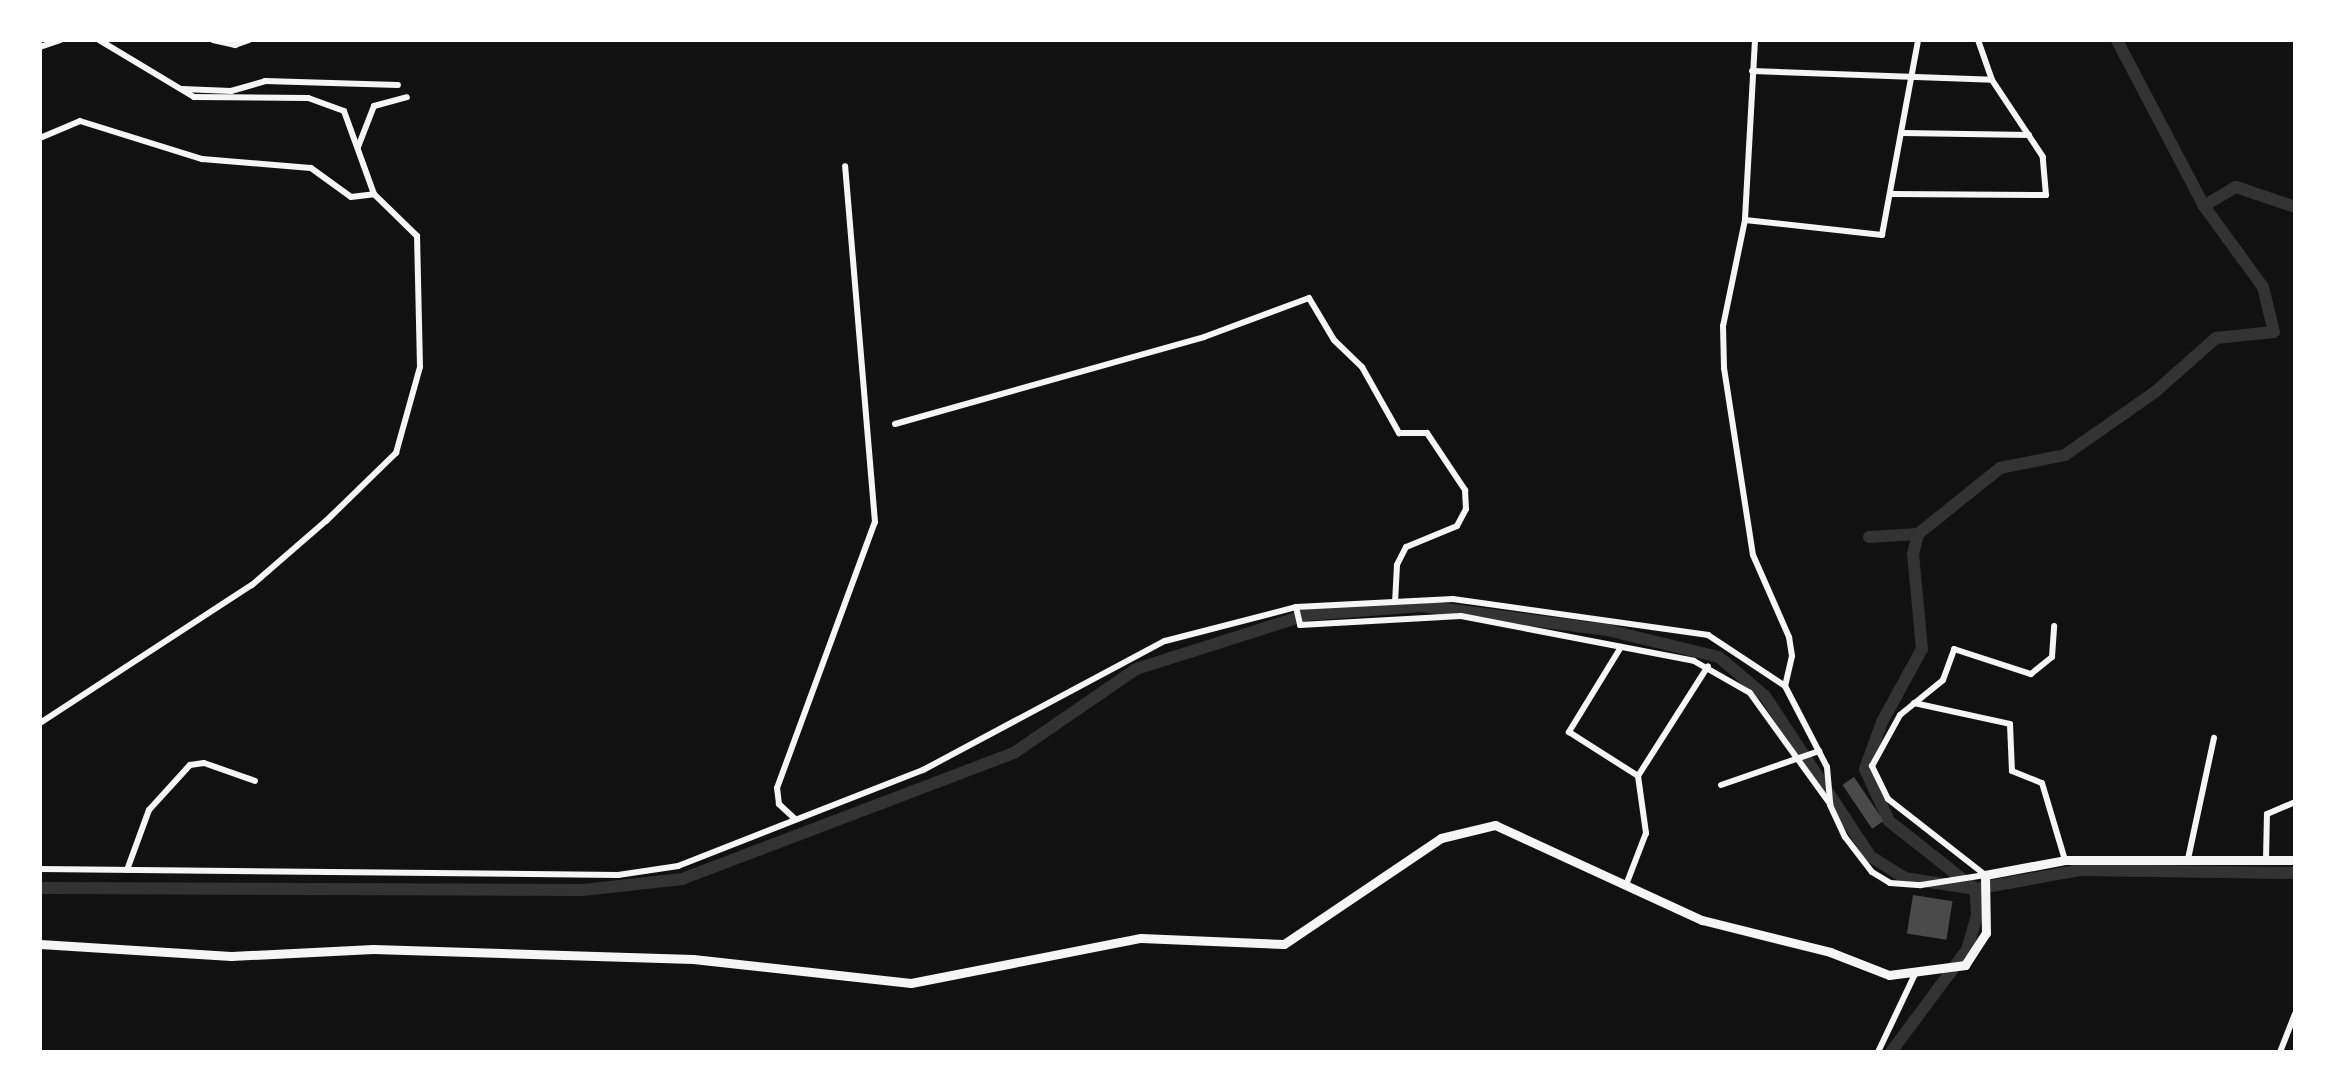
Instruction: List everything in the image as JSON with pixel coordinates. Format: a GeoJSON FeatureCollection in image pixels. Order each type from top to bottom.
{"type":"FeatureCollection","features":[{"type":"Feature","properties":{"kind":"street"},"geometry":{"type":"LineString","coordinates":[[40,47],[60,40]]}},
{"type":"Feature","properties":{"kind":"street"},"geometry":{"type":"LineString","coordinates":[[40,723],[267,574],[396,453],[420,367],[421,248],[410,225],[374,194],[350,118],[335,103],[289,96],[208,101],[169,87],[99,40]]}},
{"type":"Feature","properties":{"kind":"street"},"geometry":{"type":"LineString","coordinates":[[213,40],[236,46],[249,40]]}},
{"type":"Feature","properties":{"kind":"street"},"geometry":{"type":"LineString","coordinates":[[1755,40],[1745,220],[1723,326],[1724,368],[1754,555],[1789,636],[1792,656],[1784,686]]}},
{"type":"Feature","properties":{"kind":"street"},"geometry":{"type":"LineString","coordinates":[[1745,220],[1882,235],[1904,133],[1918,40]]}},
{"type":"Feature","properties":{"kind":"street"},"geometry":{"type":"LineString","coordinates":[[1892,194],[2046,196],[2043,157],[1992,80],[1978,40]]}},
{"type":"Feature","properties":{"kind":"street"},"geometry":{"type":"LineString","coordinates":[[1752,72],[1992,80]]}},
{"type":"Feature","properties":{"kind":"street"},"geometry":{"type":"LineString","coordinates":[[169,87],[203,93],[265,80],[398,85]]}},
{"type":"Feature","properties":{"kind":"street"},"geometry":{"type":"LineString","coordinates":[[357,149],[374,106],[406,97]]}},
{"type":"Feature","properties":{"kind":"street"},"geometry":{"type":"LineString","coordinates":[[40,138],[80,120],[202,159],[311,168],[351,197],[374,194]]}},
{"type":"Feature","properties":{"kind":"street"},"geometry":{"type":"LineString","coordinates":[[1904,133],[2030,135]]}},
{"type":"Feature","properties":{"kind":"street"},"geometry":{"type":"LineString","coordinates":[[795,818],[779,804],[777,788],[875,522],[845,166]]}},
{"type":"Feature","properties":{"kind":"street"},"geometry":{"type":"LineString","coordinates":[[895,424],[1204,337],[1310,298],[1334,340],[1362,367],[1399,433],[1427,433],[1465,490],[1466,509],[1457,526],[1406,548],[1395,601]]}},
{"type":"Feature","properties":{"kind":"street"},"geometry":{"type":"LineString","coordinates":[[40,869],[618,875],[678,866],[923,770],[1165,641],[1296,607],[1395,601],[1453,599],[1677,627],[1708,635],[1784,686],[1820,751],[1830,805]]}},
{"type":"Feature","properties":{"kind":"street"},"geometry":{"type":"LineString","coordinates":[[1296,607],[1300,625],[1461,616],[1708,666],[1750,693],[1830,805],[1854,849],[1890,882],[1982,875],[2065,860],[2295,860]]}},
{"type":"Feature","properties":{"kind":"street"},"geometry":{"type":"LineString","coordinates":[[40,944],[232,956],[373,949],[693,959],[911,983],[1141,938],[1284,944],[1317,926],[1380,875],[1472,827],[1495,825],[1702,920],[1830,952],[1888,975],[1936,972],[1966,966],[1986,932],[1982,875],[1888,800],[1872,766],[1878,746],[1913,703],[1944,680],[1954,649],[1998,668],[2042,671],[2052,657],[2054,626]]}},
{"type":"Feature","properties":{"kind":"street"},"geometry":{"type":"LineString","coordinates":[[1621,647],[1569,732],[1638,776]]}},
{"type":"Feature","properties":{"kind":"street"},"geometry":{"type":"LineString","coordinates":[[1626,886],[1646,833],[1638,776],[1708,666]]}},
{"type":"Feature","properties":{"kind":"street"},"geometry":{"type":"LineString","coordinates":[[1913,703],[2010,724],[2012,770],[2042,783],[2065,860]]}},
{"type":"Feature","properties":{"kind":"street"},"geometry":{"type":"LineString","coordinates":[[2188,861],[2214,738]]}},
{"type":"Feature","properties":{"kind":"street"},"geometry":{"type":"LineString","coordinates":[[1721,785],[1820,751]]}},
{"type":"Feature","properties":{"kind":"street"},"geometry":{"type":"LineString","coordinates":[[127,871],[149,810],[190,766],[204,762],[255,781]]}},
{"type":"Feature","properties":{"kind":"street"},"geometry":{"type":"LineString","coordinates":[[2266,860],[2267,814],[2295,802]]}},
{"type":"Feature","properties":{"kind":"street"},"geometry":{"type":"LineString","coordinates":[[1878,1052],[1915,974]]}},
{"type":"Feature","properties":{"kind":"street"},"geometry":{"type":"LineString","coordinates":[[2280,1052],[2295,1014]]}},
{"type":"Feature","properties":{"kind":"building"},"geometry":{"type":"Polygon","coordinates":[[[1854,777],[1884,821],[1872,829],[1842,785],[1854,777]]]}},
{"type":"Feature","properties":{"kind":"building"},"geometry":{"type":"Polygon","coordinates":[[[1913,895],[1953,901],[1946,940],[1907,934],[1913,895]]]}},
{"type":"Feature","properties":{"kind":"waterway"},"geometry":{"type":"LineString","coordinates":[[1869,537],[1918,534],[2000,468],[2065,455],[2155,392],[2216,338],[2274,332],[2263,287],[2204,206],[2117,40]]}},
{"type":"Feature","properties":{"kind":"waterway"},"geometry":{"type":"LineString","coordinates":[[2204,206],[2236,187],[2295,207]]}},
{"type":"Feature","properties":{"kind":"waterway"},"geometry":{"type":"LineString","coordinates":[[1891,1052],[1967,950],[1977,915],[1975,889],[1889,821],[1865,769],[1882,722],[1922,649],[1913,554],[1918,534]]}},
{"type":"Feature","properties":{"kind":"waterway"},"geometry":{"type":"LineString","coordinates":[[40,888],[583,890],[682,879],[1014,753],[1136,669],[1306,615],[1422,606],[1607,630],[1719,657],[1765,696],[1870,856],[1905,878],[1975,889],[2081,870],[2295,873]]}}]}
